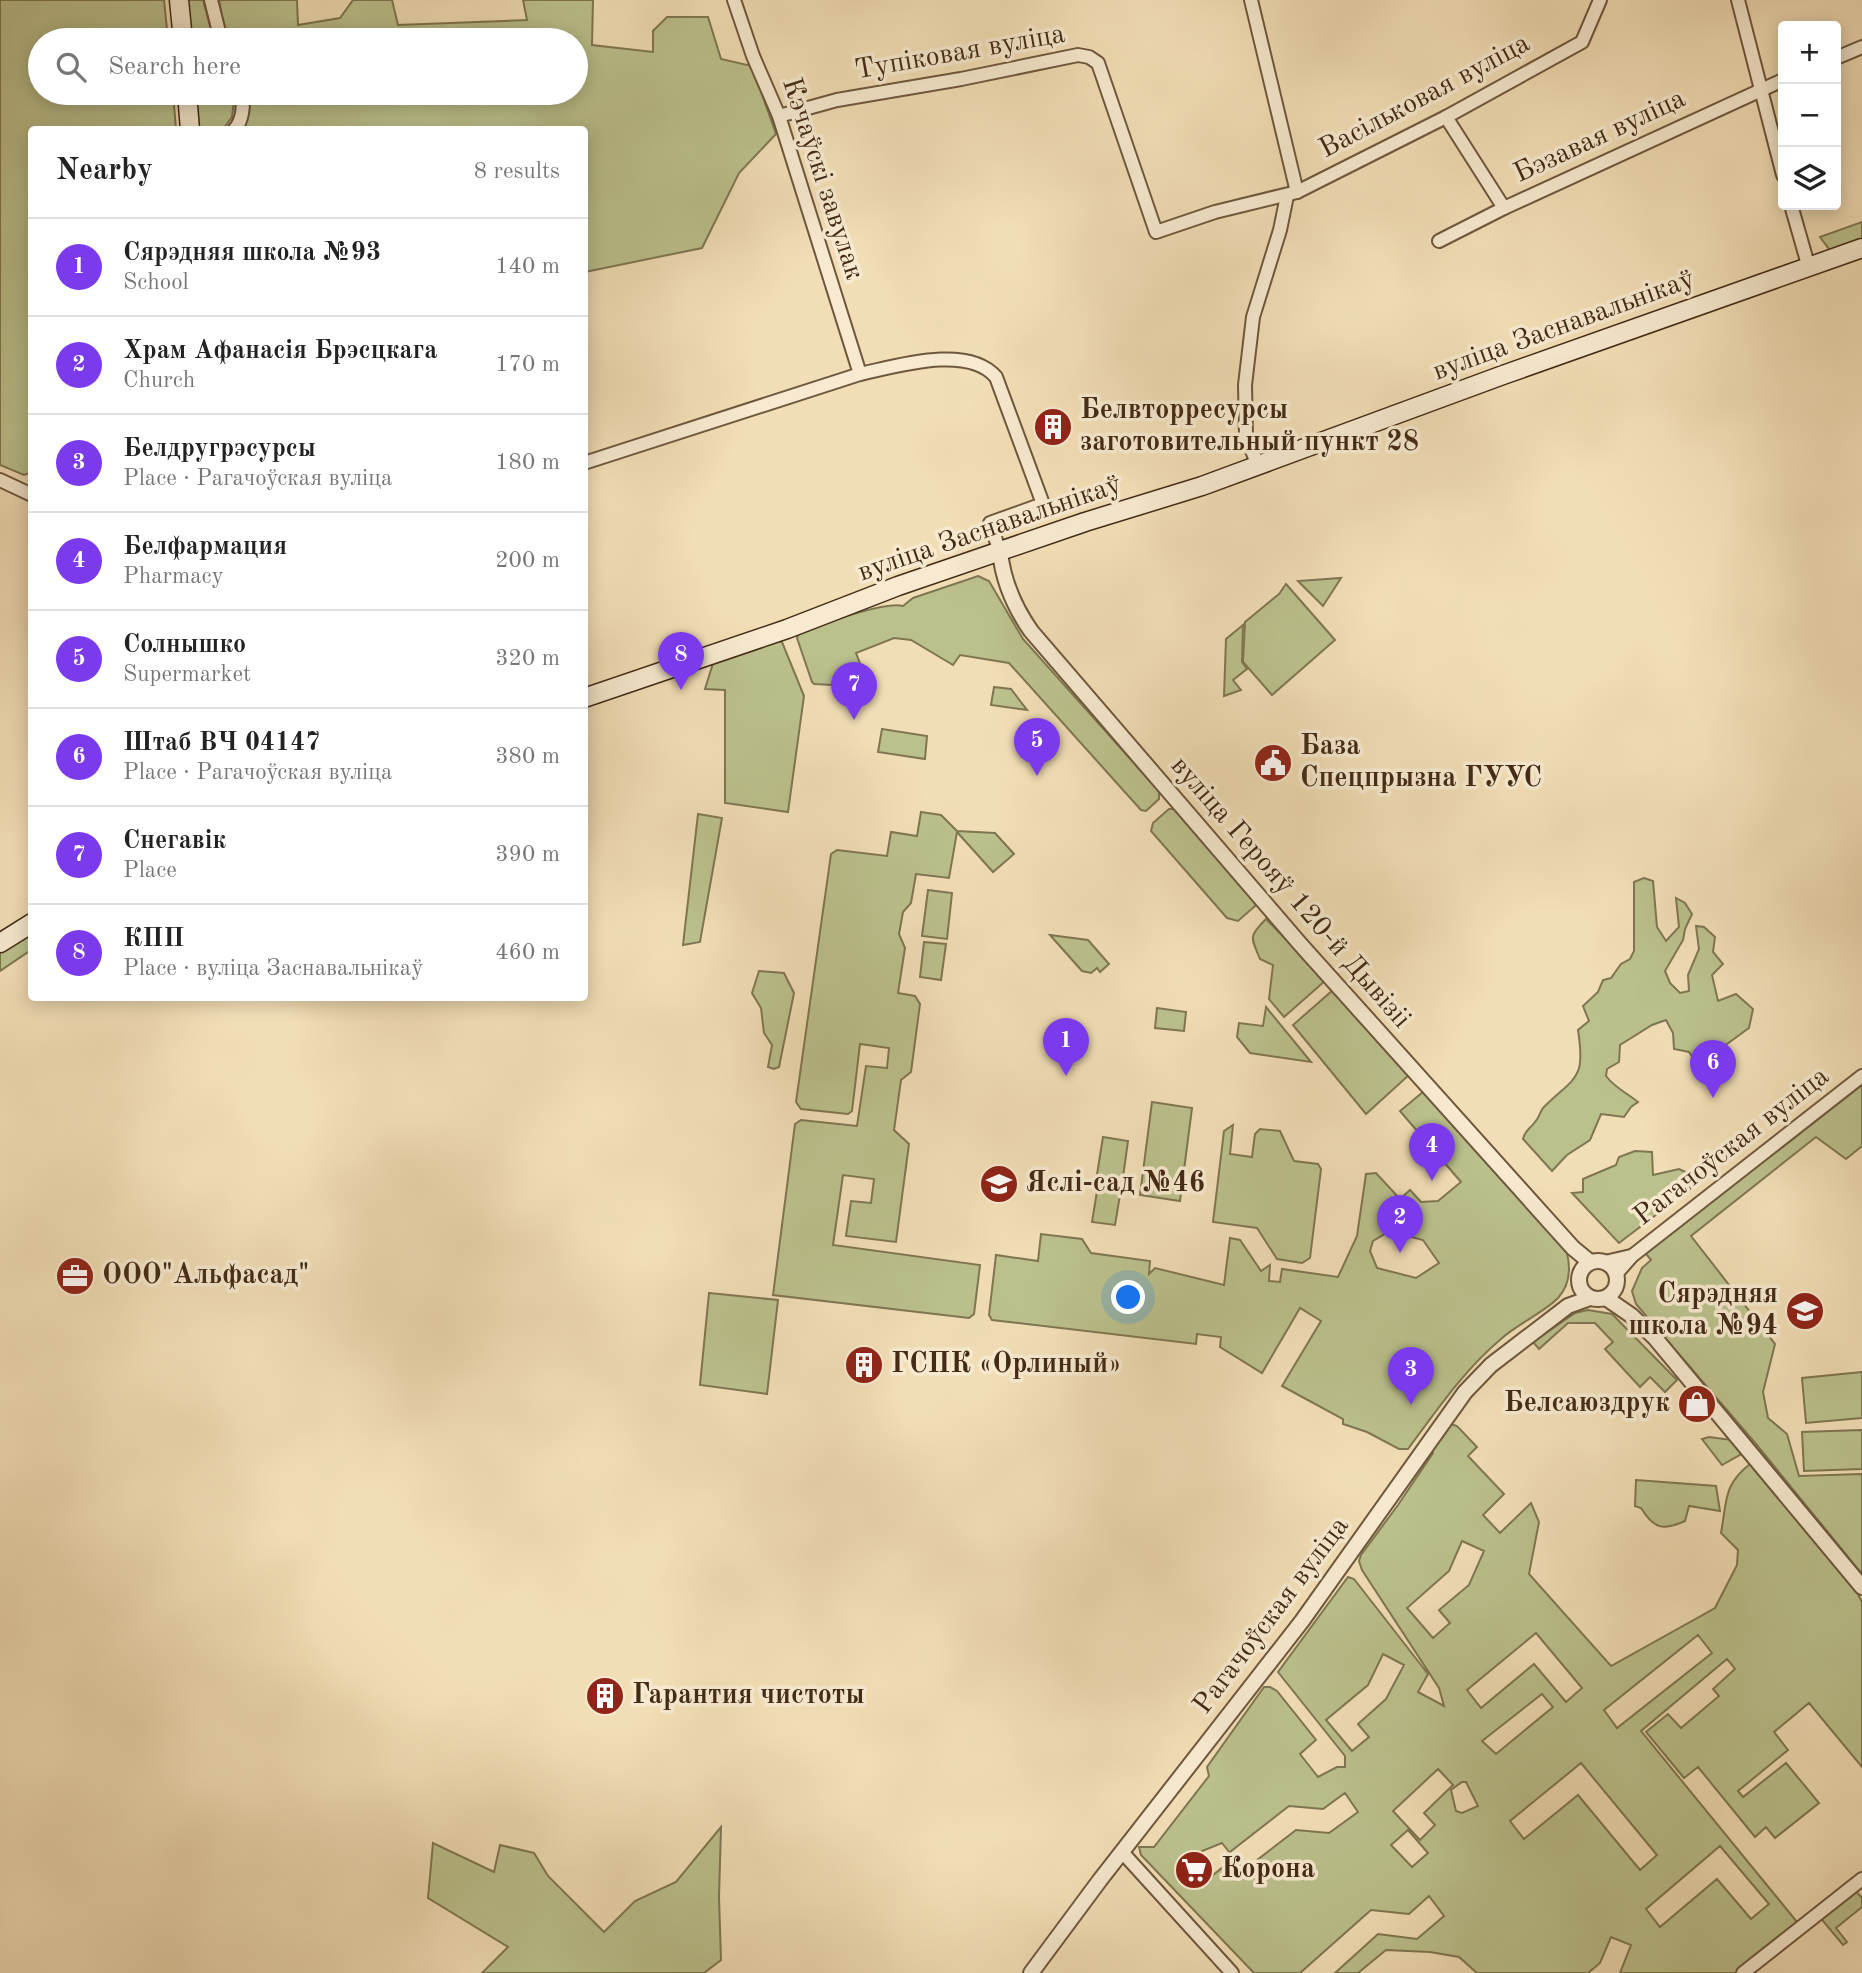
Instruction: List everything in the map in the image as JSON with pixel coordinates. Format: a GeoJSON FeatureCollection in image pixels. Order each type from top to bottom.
{"type":"FeatureCollection","features":[{"type":"Feature","properties":{"kind":"main road"},"geometry":{"type":"LineString","coordinates":[[179,0],[182,28]]}},
{"type":"Feature","properties":{"kind":"main road"},"geometry":{"type":"LineString","coordinates":[[188,105],[190,126]]}},
{"type":"Feature","properties":{"kind":"main road","name":"вуліца Заснавальнікаў"},"geometry":{"type":"LineString","coordinates":[[588,697],[781,631],[898,586],[1258,466],[1503,375],[1862,248]]}},
{"type":"Feature","properties":{"kind":"main road"},"geometry":{"type":"LineString","coordinates":[[0,943],[28,926]]}},
{"type":"Feature","properties":{"kind":"street"},"geometry":{"type":"LineString","coordinates":[[211,0],[218,28]]}},
{"type":"Feature","properties":{"kind":"street","name":"Кэчаўскі завулак"},"geometry":{"type":"LineString","coordinates":[[734,0],[753,56],[779,116],[860,374]]}},
{"type":"Feature","properties":{"kind":"street"},"geometry":{"type":"LineString","coordinates":[[1251,0],[1292,194],[1253,317],[1245,385],[1246,435],[1258,466]]}},
{"type":"Feature","properties":{"kind":"street","name":"Васільковая вуліца"},"geometry":{"type":"LineString","coordinates":[[1156,232],[1215,212],[1292,194],[1446,117],[1582,42],[1600,0]]}},
{"type":"Feature","properties":{"kind":"street"},"geometry":{"type":"LineString","coordinates":[[1738,0],[1778,157]]}},
{"type":"Feature","properties":{"kind":"street"},"geometry":{"type":"LineString","coordinates":[[1841,56],[1862,47]]}},
{"type":"Feature","properties":{"kind":"street","name":"Тупіковая вуліца"},"geometry":{"type":"LineString","coordinates":[[779,116],[838,100],[1078,55],[1089,57],[1098,63],[1156,232]]}},
{"type":"Feature","properties":{"kind":"street","name":"Бэзавая вуліца"},"geometry":{"type":"LineString","coordinates":[[1439,241],[1504,208],[1778,82]]}},
{"type":"Feature","properties":{"kind":"street"},"geometry":{"type":"LineString","coordinates":[[237,126],[243,105]]}},
{"type":"Feature","properties":{"kind":"street"},"geometry":{"type":"LineString","coordinates":[[1446,117],[1504,208]]}},
{"type":"Feature","properties":{"kind":"street"},"geometry":{"type":"LineString","coordinates":[[1792,210],[1809,268]]}},
{"type":"Feature","properties":{"kind":"street","name":"вуліца Заснавальнікаў"},"geometry":{"type":"LineString","coordinates":[[588,462],[860,374],[903,365],[965,360],[989,369],[996,377],[1043,504],[990,523],[1000,552]]}},
{"type":"Feature","properties":{"kind":"street"},"geometry":{"type":"LineString","coordinates":[[0,480],[28,493]]}},
{"type":"Feature","properties":{"kind":"street","name":"вуліца Герояў 120-й Дывізіі"},"geometry":{"type":"LineString","coordinates":[[1000,552],[1006,581],[1031,631],[1279,919],[1589,1269]]}},
{"type":"Feature","properties":{"kind":"street","name":"Рагачоўская вуліца"},"geometry":{"type":"LineString","coordinates":[[1617,1273],[1632,1255],[1862,1076]]}},
{"type":"Feature","properties":{"kind":"street","name":"Рагачоўская вуліца"},"geometry":{"type":"LineString","coordinates":[[1568,1306],[1589,1269],[1632,1255]]}},
{"type":"Feature","properties":{"kind":"street"},"geometry":{"type":"LineString","coordinates":[[1590,1298],[1581,1289],[1589,1269],[1617,1273],[1611,1294],[1670,1355],[1862,1587]]}},
{"type":"Feature","properties":{"kind":"street","name":"Рагачоўская вуліца"},"geometry":{"type":"LineString","coordinates":[[1031,1973],[1302,1621],[1465,1392],[1491,1365],[1568,1306],[1611,1294]]}},
{"type":"Feature","properties":{"kind":"street"},"geometry":{"type":"LineString","coordinates":[[1123,1853],[1231,1973]]}},
{"type":"Feature","properties":{"kind":"street"},"geometry":{"type":"LineString","coordinates":[[1743,1973],[1862,1879]]}},
{"type":"Feature","properties":{"kind":"green space"},"geometry":{"type":"Polygon","coordinates":[[[0,0],[164,0],[167,28],[28,28],[28,105],[174,105],[176,126],[28,126],[28,474],[24,475],[0,465],[0,0]]]}},
{"type":"Feature","properties":{"kind":"green space"},"geometry":{"type":"Polygon","coordinates":[[[186,0],[203,0],[211,28],[189,28],[186,0]]]}},
{"type":"Feature","properties":{"kind":"green space"},"geometry":{"type":"Polygon","coordinates":[[[219,0],[297,0],[298,25],[340,18],[353,0],[392,0],[398,25],[527,20],[523,0],[593,0],[592,45],[653,52],[653,31],[667,17],[708,17],[721,59],[752,66],[776,134],[739,173],[702,248],[588,271],[588,126],[245,126],[250,105],[588,105],[588,28],[224,28],[219,0]]]}},
{"type":"Feature","properties":{"kind":"green space"},"geometry":{"type":"Polygon","coordinates":[[[197,105],[234,105],[232,117],[225,126],[199,126],[197,105]]]}},
{"type":"Feature","properties":{"kind":"green space"},"geometry":{"type":"Polygon","coordinates":[[[1862,222],[1862,241],[1832,253],[1820,237],[1862,222]]]}},
{"type":"Feature","properties":{"kind":"green space"},"geometry":{"type":"Polygon","coordinates":[[[978,576],[989,581],[1023,639],[1159,791],[1159,799],[1146,811],[1141,810],[1009,663],[960,655],[953,665],[911,640],[894,638],[856,653],[869,687],[812,682],[797,638],[799,633],[867,610],[903,606],[913,598],[978,576]]]}},
{"type":"Feature","properties":{"kind":"green space"},"geometry":{"type":"Polygon","coordinates":[[[1341,578],[1323,606],[1298,581],[1341,578]]]}},
{"type":"Feature","properties":{"kind":"green space"},"geometry":{"type":"Polygon","coordinates":[[[1286,584],[1335,640],[1272,695],[1243,662],[1245,622],[1279,594],[1286,584]]]}},
{"type":"Feature","properties":{"kind":"green space"},"geometry":{"type":"Polygon","coordinates":[[[1243,625],[1242,662],[1247,669],[1233,680],[1241,690],[1224,696],[1226,639],[1243,625]]]}},
{"type":"Feature","properties":{"kind":"green space"},"geometry":{"type":"Polygon","coordinates":[[[776,640],[782,642],[804,696],[788,812],[725,803],[725,690],[705,689],[714,660],[776,640]]]}},
{"type":"Feature","properties":{"kind":"green space"},"geometry":{"type":"Polygon","coordinates":[[[994,687],[1011,689],[1027,710],[991,705],[994,687]]]}},
{"type":"Feature","properties":{"kind":"green space"},"geometry":{"type":"Polygon","coordinates":[[[882,729],[927,736],[925,759],[878,752],[882,729]]]}},
{"type":"Feature","properties":{"kind":"green space"},"geometry":{"type":"Polygon","coordinates":[[[1169,809],[1177,809],[1256,898],[1255,906],[1238,921],[1227,918],[1151,831],[1153,823],[1169,809]]]}},
{"type":"Feature","properties":{"kind":"green space"},"geometry":{"type":"Polygon","coordinates":[[[921,812],[941,815],[957,831],[995,833],[1014,854],[993,872],[957,832],[949,878],[916,874],[911,903],[903,912],[899,934],[905,948],[898,993],[915,996],[920,1004],[911,1072],[901,1080],[894,1130],[909,1144],[896,1242],[846,1236],[851,1201],[871,1203],[874,1179],[843,1175],[833,1245],[980,1265],[974,1314],[969,1318],[773,1295],[795,1124],[801,1120],[857,1126],[866,1066],[887,1068],[889,1048],[860,1044],[852,1111],[848,1114],[801,1109],[796,1102],[831,854],[837,850],[887,856],[891,832],[917,836],[921,812]]]}},
{"type":"Feature","properties":{"kind":"green space"},"geometry":{"type":"Polygon","coordinates":[[[698,814],[722,818],[700,942],[683,945],[698,814]]]}},
{"type":"Feature","properties":{"kind":"green space"},"geometry":{"type":"Polygon","coordinates":[[[1644,878],[1653,881],[1657,927],[1666,941],[1679,927],[1676,898],[1685,903],[1692,914],[1683,940],[1665,971],[1670,983],[1680,993],[1689,991],[1688,975],[1699,949],[1696,926],[1704,927],[1715,937],[1713,952],[1723,964],[1712,975],[1718,1001],[1736,994],[1753,1009],[1749,1028],[1698,1065],[1689,1052],[1674,1049],[1673,1033],[1666,1020],[1652,1025],[1620,1045],[1619,1062],[1607,1069],[1606,1076],[1638,1102],[1624,1117],[1601,1114],[1590,1140],[1567,1155],[1552,1171],[1523,1139],[1543,1108],[1576,1076],[1580,1059],[1578,1030],[1589,1021],[1583,1006],[1598,992],[1603,980],[1611,978],[1621,964],[1630,959],[1634,951],[1634,882],[1644,878]]]}},
{"type":"Feature","properties":{"kind":"green space"},"geometry":{"type":"Polygon","coordinates":[[[928,890],[952,893],[947,939],[922,936],[928,890]]]}},
{"type":"Feature","properties":{"kind":"green space"},"geometry":{"type":"Polygon","coordinates":[[[1266,919],[1326,980],[1284,1017],[1269,999],[1273,965],[1260,959],[1253,941],[1256,930],[1266,919]]]}},
{"type":"Feature","properties":{"kind":"green space"},"geometry":{"type":"Polygon","coordinates":[[[28,925],[28,952],[0,971],[0,943],[28,925]]]}},
{"type":"Feature","properties":{"kind":"green space"},"geometry":{"type":"Polygon","coordinates":[[[1050,935],[1088,940],[1109,964],[1100,972],[1097,968],[1091,973],[1082,971],[1050,935]]]}},
{"type":"Feature","properties":{"kind":"green space"},"geometry":{"type":"Polygon","coordinates":[[[924,942],[946,944],[941,980],[920,977],[924,942]]]}},
{"type":"Feature","properties":{"kind":"green space"},"geometry":{"type":"Polygon","coordinates":[[[759,971],[784,973],[794,993],[779,1067],[774,1069],[768,1067],[772,1045],[764,1033],[761,1008],[752,993],[759,971]]]}},
{"type":"Feature","properties":{"kind":"green space"},"geometry":{"type":"Polygon","coordinates":[[[1333,990],[1409,1075],[1366,1114],[1293,1025],[1333,990]]]}},
{"type":"Feature","properties":{"kind":"green space"},"geometry":{"type":"Polygon","coordinates":[[[1266,1007],[1311,1062],[1250,1053],[1237,1037],[1239,1023],[1263,1026],[1266,1007]]]}},
{"type":"Feature","properties":{"kind":"green space"},"geometry":{"type":"Polygon","coordinates":[[[1157,1008],[1186,1012],[1184,1031],[1155,1028],[1157,1008]]]}},
{"type":"Feature","properties":{"kind":"green space"},"geometry":{"type":"Polygon","coordinates":[[[1862,1079],[1862,1146],[1846,1159],[1816,1137],[1691,1236],[1775,1344],[1763,1392],[1768,1418],[1787,1434],[1799,1476],[1862,1474],[1862,1574],[1756,1444],[1636,1304],[1632,1291],[1642,1268],[1651,1260],[1642,1249],[1862,1079]]]}},
{"type":"Feature","properties":{"kind":"green space"},"geometry":{"type":"Polygon","coordinates":[[[1429,1087],[1567,1253],[1569,1265],[1567,1283],[1558,1298],[1507,1334],[1475,1364],[1408,1449],[1399,1449],[1367,1432],[1343,1424],[1343,1419],[1282,1386],[1321,1321],[1300,1308],[1262,1373],[1220,1347],[1221,1337],[1197,1334],[1196,1344],[992,1320],[989,1315],[996,1255],[1038,1261],[1041,1234],[1082,1239],[1091,1253],[1150,1261],[1149,1274],[1155,1268],[1224,1285],[1230,1238],[1240,1240],[1261,1271],[1270,1265],[1269,1281],[1280,1282],[1282,1269],[1338,1277],[1357,1236],[1366,1174],[1376,1173],[1400,1199],[1410,1190],[1421,1202],[1438,1201],[1461,1182],[1400,1111],[1429,1087]],[[1390,1231],[1373,1241],[1370,1251],[1377,1268],[1416,1278],[1439,1263],[1423,1240],[1390,1231]]]}},
{"type":"Feature","properties":{"kind":"green space"},"geometry":{"type":"Polygon","coordinates":[[[1152,1102],[1192,1108],[1180,1201],[1140,1195],[1152,1102]]]}},
{"type":"Feature","properties":{"kind":"green space"},"geometry":{"type":"Polygon","coordinates":[[[1233,1125],[1230,1154],[1252,1157],[1255,1134],[1260,1129],[1280,1131],[1294,1161],[1318,1164],[1321,1169],[1310,1258],[1302,1263],[1277,1259],[1257,1228],[1213,1222],[1224,1131],[1233,1125]]]}},
{"type":"Feature","properties":{"kind":"green space"},"geometry":{"type":"Polygon","coordinates":[[[1103,1137],[1128,1141],[1122,1184],[1096,1181],[1103,1137]]]}},
{"type":"Feature","properties":{"kind":"green space"},"geometry":{"type":"Polygon","coordinates":[[[1635,1151],[1652,1152],[1653,1175],[1679,1169],[1690,1174],[1690,1189],[1619,1243],[1572,1193],[1583,1192],[1583,1179],[1616,1165],[1619,1157],[1635,1151]]]}},
{"type":"Feature","properties":{"kind":"green space"},"geometry":{"type":"Polygon","coordinates":[[[1098,1185],[1121,1189],[1115,1225],[1092,1222],[1098,1185]]]}},
{"type":"Feature","properties":{"kind":"green space"},"geometry":{"type":"Polygon","coordinates":[[[709,1293],[778,1300],[767,1394],[700,1385],[709,1293]]]}},
{"type":"Feature","properties":{"kind":"green space"},"geometry":{"type":"Polygon","coordinates":[[[1588,1310],[1612,1314],[1677,1380],[1665,1392],[1650,1377],[1640,1387],[1605,1349],[1613,1342],[1595,1323],[1568,1323],[1539,1349],[1533,1342],[1575,1313],[1588,1310]]]}},
{"type":"Feature","properties":{"kind":"green space"},"geometry":{"type":"Polygon","coordinates":[[[1862,1372],[1862,1418],[1806,1423],[1802,1378],[1862,1372]]]}},
{"type":"Feature","properties":{"kind":"green space"},"geometry":{"type":"Polygon","coordinates":[[[1451,1424],[1457,1426],[1477,1447],[1468,1456],[1504,1494],[1483,1515],[1500,1533],[1531,1503],[1539,1522],[1529,1574],[1611,1666],[1715,1608],[1737,1565],[1738,1550],[1721,1533],[1728,1494],[1735,1479],[1750,1464],[1852,1583],[1862,1602],[1862,1767],[1809,1703],[1774,1732],[1788,1750],[1738,1791],[1743,1797],[1786,1763],[1819,1803],[1775,1838],[1766,1827],[1755,1837],[1698,1767],[1684,1778],[1646,1732],[1668,1714],[1681,1728],[1719,1696],[1713,1689],[1735,1669],[1727,1659],[1641,1731],[1802,1928],[1743,1973],[1620,1973],[1631,1945],[1611,1937],[1600,1963],[1588,1973],[1477,1973],[1459,1957],[1430,1952],[1386,1950],[1358,1973],[1335,1973],[1378,1934],[1417,1939],[1444,1916],[1429,1896],[1409,1914],[1371,1910],[1300,1973],[1254,1973],[1141,1855],[1139,1847],[1154,1847],[1209,1776],[1207,1767],[1264,1687],[1277,1691],[1316,1740],[1300,1754],[1318,1777],[1337,1767],[1345,1767],[1345,1756],[1278,1672],[1348,1577],[1354,1579],[1428,1674],[1418,1692],[1444,1706],[1439,1688],[1362,1570],[1359,1561],[1433,1453],[1430,1449],[1451,1424]],[[1462,1541],[1449,1571],[1407,1608],[1433,1638],[1450,1623],[1439,1610],[1469,1585],[1484,1551],[1462,1541]],[[1536,1633],[1467,1690],[1481,1708],[1534,1664],[1566,1702],[1582,1688],[1536,1633]],[[1698,1635],[1604,1710],[1617,1728],[1712,1653],[1698,1635]],[[1383,1654],[1368,1685],[1326,1720],[1352,1751],[1369,1737],[1358,1724],[1386,1699],[1404,1665],[1383,1654]],[[1542,1694],[1482,1741],[1496,1754],[1553,1707],[1542,1694]],[[1581,1763],[1510,1821],[1524,1839],[1578,1795],[1640,1870],[1657,1855],[1581,1763]],[[1438,1769],[1393,1811],[1420,1840],[1435,1825],[1424,1813],[1453,1785],[1438,1769]],[[1466,1782],[1451,1790],[1456,1811],[1462,1813],[1478,1806],[1466,1782]],[[1345,1793],[1323,1809],[1289,1806],[1230,1852],[1244,1870],[1296,1830],[1329,1833],[1358,1812],[1345,1793]],[[1408,1830],[1391,1845],[1412,1867],[1428,1853],[1408,1830]],[[1222,1843],[1202,1851],[1185,1873],[1197,1888],[1234,1858],[1222,1843]],[[1720,1846],[1646,1909],[1660,1927],[1717,1879],[1751,1919],[1769,1904],[1720,1846]]]}},
{"type":"Feature","properties":{"kind":"green space"},"geometry":{"type":"Polygon","coordinates":[[[1862,1430],[1862,1469],[1804,1471],[1802,1432],[1862,1430]]]}},
{"type":"Feature","properties":{"kind":"green space"},"geometry":{"type":"Polygon","coordinates":[[[1709,1437],[1732,1440],[1745,1452],[1722,1465],[1702,1439],[1709,1437]]]}},
{"type":"Feature","properties":{"kind":"green space"},"geometry":{"type":"Polygon","coordinates":[[[1636,1480],[1716,1486],[1720,1511],[1689,1506],[1685,1521],[1671,1526],[1660,1526],[1650,1520],[1641,1508],[1635,1506],[1636,1480]]]}},
{"type":"Feature","properties":{"kind":"green space"},"geometry":{"type":"Polygon","coordinates":[[[721,1827],[721,1960],[704,1973],[482,1973],[508,1947],[428,1898],[433,1843],[494,1872],[500,1845],[534,1853],[548,1876],[604,1932],[635,1901],[676,1882],[721,1827]]]}},
{"type":"Feature","properties":{"kind":"green space"},"geometry":{"type":"Polygon","coordinates":[[[1852,1887],[1862,1898],[1862,1907],[1836,1928],[1847,1942],[1843,1945],[1818,1915],[1852,1887]]]}},
{"type":"Feature","properties":{"kind":"place","name":"Белвторресурсы заготовительный пункт 28"},"geometry":{"type":"Point","coordinates":[1053,427]}},
{"type":"Feature","properties":{"kind":"place","name":"КПП"},"geometry":{"type":"Point","coordinates":[681,690]}},
{"type":"Feature","properties":{"kind":"place","name":"Снегавік"},"geometry":{"type":"Point","coordinates":[854,720]}},
{"type":"Feature","properties":{"kind":"place","name":"База Спецпрызна ГУУС"},"geometry":{"type":"Point","coordinates":[1273,763]}},
{"type":"Feature","properties":{"kind":"place","name":"Солнышко"},"geometry":{"type":"Point","coordinates":[1037,776]}},
{"type":"Feature","properties":{"kind":"place","name":"Сярэдняя школа №93"},"geometry":{"type":"Point","coordinates":[1066,1076]}},
{"type":"Feature","properties":{"kind":"place","name":"Штаб ВЧ 04147"},"geometry":{"type":"Point","coordinates":[1713,1098]}},
{"type":"Feature","properties":{"kind":"place","name":"Белфармация"},"geometry":{"type":"Point","coordinates":[1432,1181]}},
{"type":"Feature","properties":{"kind":"place","name":"Яслі-сад №46"},"geometry":{"type":"Point","coordinates":[999,1184]}},
{"type":"Feature","properties":{"kind":"place","name":"Храм Афанасія Брэсцкага"},"geometry":{"type":"Point","coordinates":[1400,1253]}},
{"type":"Feature","properties":{"kind":"place","name":"ООО\"Альфасад\""},"geometry":{"type":"Point","coordinates":[75,1276]}},
{"type":"Feature","properties":{"kind":"place","name":"Сярэдняя школа №94"},"geometry":{"type":"Point","coordinates":[1805,1311]}},
{"type":"Feature","properties":{"kind":"place","name":"ГСПК «Орлиный»"},"geometry":{"type":"Point","coordinates":[864,1365]}},
{"type":"Feature","properties":{"kind":"place","name":"Белсаюздрук"},"geometry":{"type":"Point","coordinates":[1697,1404]}},
{"type":"Feature","properties":{"kind":"place","name":"Белдругрэсурсы"},"geometry":{"type":"Point","coordinates":[1411,1405]}},
{"type":"Feature","properties":{"kind":"place","name":"Гарантия чистоты"},"geometry":{"type":"Point","coordinates":[605,1696]}},
{"type":"Feature","properties":{"kind":"place","name":"Корона"},"geometry":{"type":"Point","coordinates":[1194,1870]}}]}
